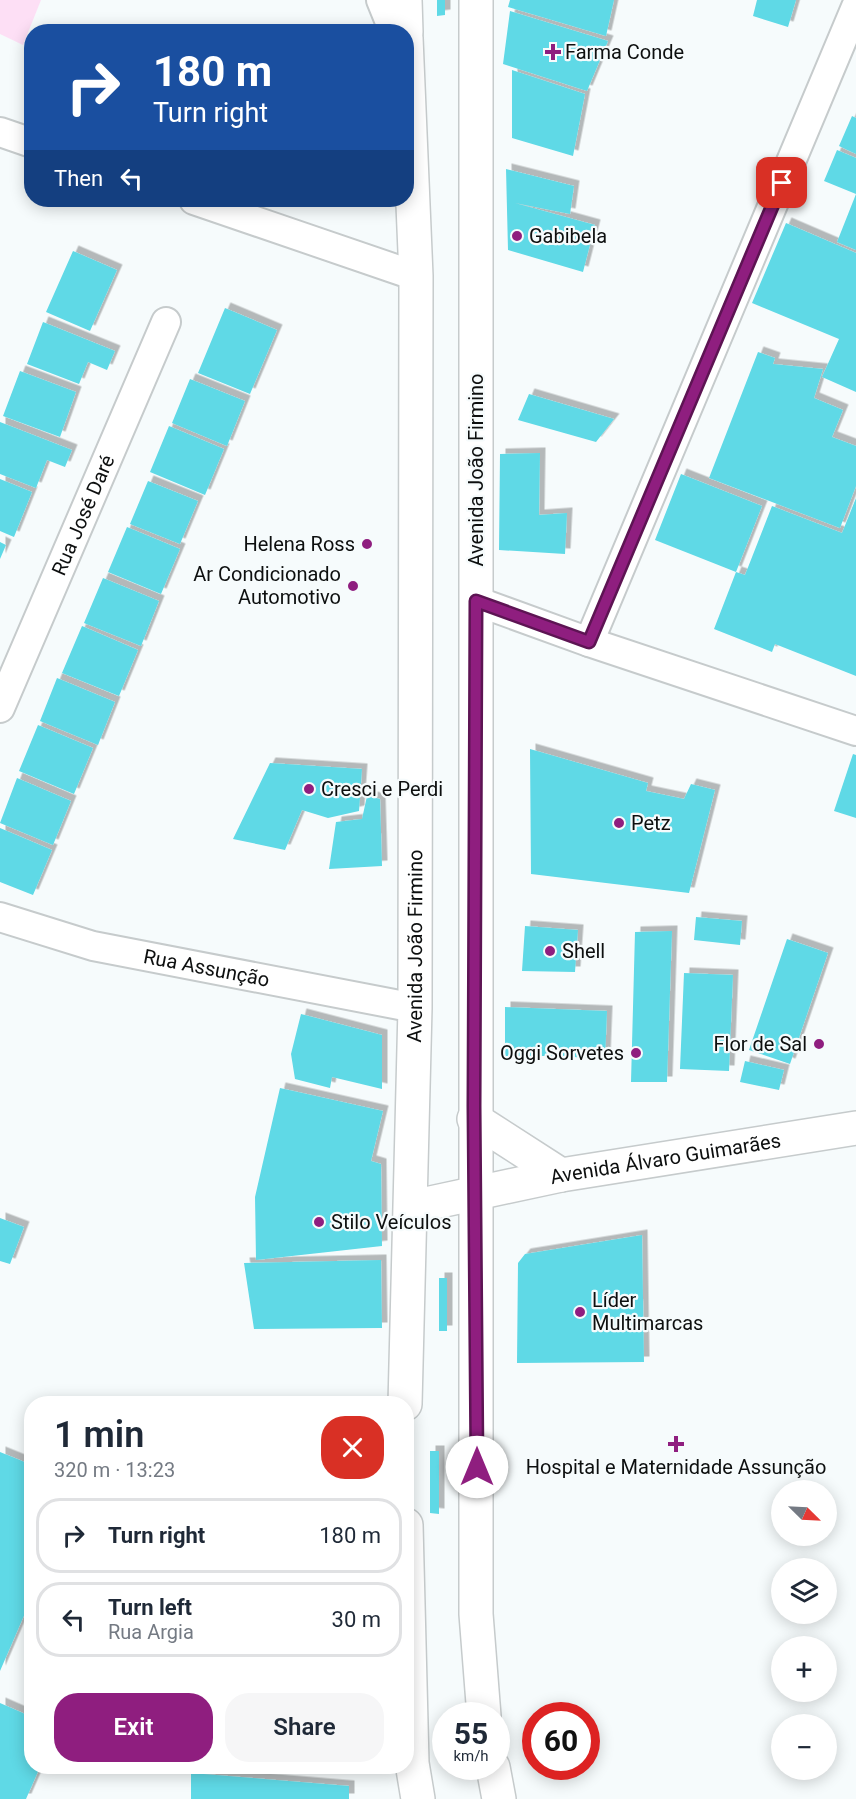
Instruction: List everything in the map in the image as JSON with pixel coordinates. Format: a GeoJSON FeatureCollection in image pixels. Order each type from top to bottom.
{"type":"FeatureCollection","features":[{"type":"Feature","properties":{"kind":"main road"},"geometry":{"type":"LineString","coordinates":[[405,0],[406,24]]}},
{"type":"Feature","properties":{"kind":"main road","name":"Avenida João Firmino"},"geometry":{"type":"LineString","coordinates":[[476,0],[474,1192],[477,1282],[476,1614],[483,1702]]}},
{"type":"Feature","properties":{"kind":"main road","name":"Avenida João Firmino"},"geometry":{"type":"LineString","coordinates":[[405,1396],[412,1207],[415,1008],[416,276],[413,207]]}},
{"type":"Feature","properties":{"kind":"main road"},"geometry":{"type":"LineString","coordinates":[[474,1119],[561,1175]]}},
{"type":"Feature","properties":{"kind":"main road","name":"Avenida Álvaro Guimarães"},"geometry":{"type":"LineString","coordinates":[[474,1192],[561,1175],[856,1128]]}},
{"type":"Feature","properties":{"kind":"main road"},"geometry":{"type":"LineString","coordinates":[[412,1207],[474,1192]]}},
{"type":"Feature","properties":{"kind":"main road"},"geometry":{"type":"LineString","coordinates":[[414,1774],[418,1799]]}},
{"type":"Feature","properties":{"kind":"main road"},"geometry":{"type":"LineString","coordinates":[[495,1780],[499,1799]]}},
{"type":"Feature","properties":{"kind":"street"},"geometry":{"type":"LineString","coordinates":[[381,0],[391,24]]}},
{"type":"Feature","properties":{"kind":"street"},"geometry":{"type":"LineString","coordinates":[[589,642],[856,8]]}},
{"type":"Feature","properties":{"kind":"street"},"geometry":{"type":"LineString","coordinates":[[0,132],[24,140]]}},
{"type":"Feature","properties":{"kind":"street"},"geometry":{"type":"LineString","coordinates":[[214,207],[416,276]]}},
{"type":"Feature","properties":{"kind":"street","name":"Rua José Daré"},"geometry":{"type":"LineString","coordinates":[[0,708],[166,322]]}},
{"type":"Feature","properties":{"kind":"street"},"geometry":{"type":"LineString","coordinates":[[476,601],[589,642],[856,730]]}},
{"type":"Feature","properties":{"kind":"street","name":"Rua Assunção"},"geometry":{"type":"LineString","coordinates":[[0,917],[93,946],[415,1008]]}},
{"type":"Feature","properties":{"kind":"shaded area"},"geometry":{"type":"Polygon","coordinates":[[[0,0],[41,0],[31,24],[24,24],[23,45],[0,34],[0,0]]]}},
{"type":"Feature","properties":{"kind":"building"},"geometry":{"type":"Polygon","coordinates":[[[437,0],[445,0],[445,15],[437,16],[437,0]]]}},
{"type":"Feature","properties":{"kind":"building"},"geometry":{"type":"Polygon","coordinates":[[[510,0],[614,0],[606,36],[508,7],[510,0]]]}},
{"type":"Feature","properties":{"kind":"building"},"geometry":{"type":"Polygon","coordinates":[[[757,0],[796,0],[788,27],[753,16],[757,0]]]}},
{"type":"Feature","properties":{"kind":"building","name":"Farma Conde"},"geometry":{"type":"Polygon","coordinates":[[[510,11],[608,41],[587,91],[503,64],[510,11]]]}},
{"type":"Feature","properties":{"kind":"building"},"geometry":{"type":"Polygon","coordinates":[[[512,70],[585,94],[573,156],[512,138],[512,70]]]}},
{"type":"Feature","properties":{"kind":"building"},"geometry":{"type":"Polygon","coordinates":[[[852,116],[856,118],[856,154],[839,146],[852,116]]]}},
{"type":"Feature","properties":{"kind":"building"},"geometry":{"type":"Polygon","coordinates":[[[837,150],[856,158],[856,194],[824,181],[837,150]]]}},
{"type":"Feature","properties":{"kind":"building"},"geometry":{"type":"Polygon","coordinates":[[[506,169],[574,186],[570,214],[515,203],[595,225],[583,272],[508,250],[506,169]]]}},
{"type":"Feature","properties":{"kind":"building"},"geometry":{"type":"Polygon","coordinates":[[[856,194],[856,250],[837,242],[856,194]]]}},
{"type":"Feature","properties":{"kind":"building"},"geometry":{"type":"Polygon","coordinates":[[[786,223],[856,253],[856,392],[822,377],[839,339],[752,303],[786,223]]]}},
{"type":"Feature","properties":{"kind":"building"},"geometry":{"type":"Polygon","coordinates":[[[73,251],[117,270],[90,331],[46,312],[73,251]]]}},
{"type":"Feature","properties":{"kind":"building"},"geometry":{"type":"Polygon","coordinates":[[[225,308],[277,330],[250,394],[198,373],[225,308]]]}},
{"type":"Feature","properties":{"kind":"building"},"geometry":{"type":"Polygon","coordinates":[[[43,322],[115,351],[107,370],[88,362],[79,384],[27,364],[43,322]]]}},
{"type":"Feature","properties":{"kind":"building"},"geometry":{"type":"Polygon","coordinates":[[[758,352],[775,358],[773,364],[823,369],[814,398],[843,410],[832,437],[856,446],[856,486],[840,528],[709,478],[758,352]]]}},
{"type":"Feature","properties":{"kind":"building"},"geometry":{"type":"Polygon","coordinates":[[[20,371],[76,392],[60,437],[3,416],[20,371]]]}},
{"type":"Feature","properties":{"kind":"building"},"geometry":{"type":"Polygon","coordinates":[[[190,379],[245,401],[227,446],[172,423],[190,379]]]}},
{"type":"Feature","properties":{"kind":"building"},"geometry":{"type":"Polygon","coordinates":[[[529,394],[614,419],[596,442],[518,420],[529,394]]]}},
{"type":"Feature","properties":{"kind":"building"},"geometry":{"type":"Polygon","coordinates":[[[0,422],[72,450],[65,467],[47,460],[36,488],[0,474],[0,422]]]}},
{"type":"Feature","properties":{"kind":"building"},"geometry":{"type":"Polygon","coordinates":[[[169,426],[224,449],[205,495],[150,472],[169,426]]]}},
{"type":"Feature","properties":{"kind":"building"},"geometry":{"type":"Polygon","coordinates":[[[540,453],[539,515],[567,513],[565,554],[499,550],[500,454],[540,453]]]}},
{"type":"Feature","properties":{"kind":"building"},"geometry":{"type":"Polygon","coordinates":[[[681,474],[762,506],[736,572],[655,540],[681,474]]]}},
{"type":"Feature","properties":{"kind":"building"},"geometry":{"type":"Polygon","coordinates":[[[0,479],[32,492],[14,537],[0,531],[0,479]]]}},
{"type":"Feature","properties":{"kind":"building"},"geometry":{"type":"Polygon","coordinates":[[[148,481],[198,501],[180,544],[130,524],[148,481]]]}},
{"type":"Feature","properties":{"kind":"building"},"geometry":{"type":"Polygon","coordinates":[[[856,498],[856,676],[775,644],[772,652],[714,629],[736,572],[745,575],[772,506],[842,533],[856,498]]]}},
{"type":"Feature","properties":{"kind":"building"},"geometry":{"type":"Polygon","coordinates":[[[127,527],[180,549],[161,594],[108,572],[127,527]]]}},
{"type":"Feature","properties":{"kind":"building"},"geometry":{"type":"Polygon","coordinates":[[[0,542],[6,545],[0,559],[0,542]]]}},
{"type":"Feature","properties":{"kind":"building"},"geometry":{"type":"Polygon","coordinates":[[[103,578],[159,601],[141,646],[84,623],[103,578]]]}},
{"type":"Feature","properties":{"kind":"building"},"geometry":{"type":"Polygon","coordinates":[[[82,626],[138,650],[119,696],[62,673],[82,626]]]}},
{"type":"Feature","properties":{"kind":"building"},"geometry":{"type":"Polygon","coordinates":[[[57,678],[115,702],[98,745],[40,721],[57,678]]]}},
{"type":"Feature","properties":{"kind":"building"},"geometry":{"type":"Polygon","coordinates":[[[38,725],[93,748],[74,794],[19,771],[38,725]]]}},
{"type":"Feature","properties":{"kind":"building","name":"Petz"},"geometry":{"type":"Polygon","coordinates":[[[530,749],[648,783],[646,791],[684,799],[691,784],[715,790],[689,893],[531,874],[530,749]]]}},
{"type":"Feature","properties":{"kind":"building"},"geometry":{"type":"Polygon","coordinates":[[[853,754],[856,755],[856,818],[834,811],[853,754]]]}},
{"type":"Feature","properties":{"kind":"building","name":"Cresci e Perdi"},"geometry":{"type":"Polygon","coordinates":[[[270,763],[362,769],[359,811],[328,818],[302,810],[285,850],[233,839],[270,763]]]}},
{"type":"Feature","properties":{"kind":"building"},"geometry":{"type":"Polygon","coordinates":[[[17,778],[71,801],[53,845],[0,823],[17,778]]]}},
{"type":"Feature","properties":{"kind":"building"},"geometry":{"type":"Polygon","coordinates":[[[367,796],[380,799],[382,866],[329,869],[336,822],[362,819],[367,796]]]}},
{"type":"Feature","properties":{"kind":"building"},"geometry":{"type":"Polygon","coordinates":[[[0,828],[52,850],[33,895],[0,882],[0,828]]]}},
{"type":"Feature","properties":{"kind":"building"},"geometry":{"type":"Polygon","coordinates":[[[696,917],[742,921],[740,945],[694,940],[696,917]]]}},
{"type":"Feature","properties":{"kind":"building","name":"Shell"},"geometry":{"type":"Polygon","coordinates":[[[525,926],[578,930],[575,972],[522,971],[525,926]]]}},
{"type":"Feature","properties":{"kind":"building"},"geometry":{"type":"Polygon","coordinates":[[[672,931],[667,1082],[631,1082],[635,932],[672,931]]]}},
{"type":"Feature","properties":{"kind":"building"},"geometry":{"type":"Polygon","coordinates":[[[787,939],[828,953],[790,1064],[749,1050],[787,939]]]}},
{"type":"Feature","properties":{"kind":"building"},"geometry":{"type":"Polygon","coordinates":[[[684,973],[733,975],[729,1071],[680,1069],[684,973]]]}},
{"type":"Feature","properties":{"kind":"building"},"geometry":{"type":"Polygon","coordinates":[[[505,1007],[607,1011],[605,1060],[564,1056],[505,1056],[505,1007]]]}},
{"type":"Feature","properties":{"kind":"building"},"geometry":{"type":"Polygon","coordinates":[[[301,1014],[382,1035],[382,1089],[332,1077],[330,1088],[295,1079],[291,1054],[301,1014]]]}},
{"type":"Feature","properties":{"kind":"building"},"geometry":{"type":"Polygon","coordinates":[[[745,1061],[784,1070],[779,1090],[740,1082],[745,1061]]]}},
{"type":"Feature","properties":{"kind":"building","name":"Stilo Veículos"},"geometry":{"type":"Polygon","coordinates":[[[280,1088],[383,1111],[371,1161],[381,1164],[382,1246],[256,1260],[255,1197],[280,1088]]]}},
{"type":"Feature","properties":{"kind":"building"},"geometry":{"type":"Polygon","coordinates":[[[0,1218],[24,1227],[10,1264],[0,1261],[0,1218]]]}},
{"type":"Feature","properties":{"kind":"building","name":"Líder Multimarcas"},"geometry":{"type":"Polygon","coordinates":[[[642,1235],[644,1362],[517,1363],[518,1263],[525,1254],[642,1235]]]}},
{"type":"Feature","properties":{"kind":"building"},"geometry":{"type":"Polygon","coordinates":[[[381,1260],[382,1328],[254,1329],[244,1263],[381,1260]]]}},
{"type":"Feature","properties":{"kind":"building"},"geometry":{"type":"Polygon","coordinates":[[[439,1278],[447,1278],[447,1331],[439,1331],[439,1278]]]}},
{"type":"Feature","properties":{"kind":"building"},"geometry":{"type":"Polygon","coordinates":[[[430,1451],[439,1451],[439,1514],[430,1513],[430,1451]]]}},
{"type":"Feature","properties":{"kind":"building"},"geometry":{"type":"Polygon","coordinates":[[[0,1452],[24,1462],[24,1616],[0,1671],[0,1452]]]}},
{"type":"Feature","properties":{"kind":"building"},"geometry":{"type":"Polygon","coordinates":[[[0,1703],[24,1714],[24,1774],[37,1774],[26,1799],[0,1799],[0,1703]]]}},
{"type":"Feature","properties":{"kind":"building"},"geometry":{"type":"Polygon","coordinates":[[[191,1774],[349,1786],[349,1799],[191,1799],[191,1774]]]}},
{"type":"Feature","properties":{"kind":"place","name":"Farma Conde"},"geometry":{"type":"Point","coordinates":[553,52]}},
{"type":"Feature","properties":{"kind":"place","name":"Gabibela"},"geometry":{"type":"Point","coordinates":[517,236]}},
{"type":"Feature","properties":{"kind":"place","name":"Helena Ross"},"geometry":{"type":"Point","coordinates":[367,544]}},
{"type":"Feature","properties":{"kind":"place","name":"Ar Condicionado Automotivo"},"geometry":{"type":"Point","coordinates":[353,586]}},
{"type":"Feature","properties":{"kind":"place","name":"Cresci e Perdi"},"geometry":{"type":"Point","coordinates":[309,789]}},
{"type":"Feature","properties":{"kind":"place","name":"Petz"},"geometry":{"type":"Point","coordinates":[619,823]}},
{"type":"Feature","properties":{"kind":"place","name":"Shell"},"geometry":{"type":"Point","coordinates":[550,951]}},
{"type":"Feature","properties":{"kind":"place","name":"Flor de Sal"},"geometry":{"type":"Point","coordinates":[819,1044]}},
{"type":"Feature","properties":{"kind":"place","name":"Oggi Sorvetes"},"geometry":{"type":"Point","coordinates":[636,1053]}},
{"type":"Feature","properties":{"kind":"place","name":"Stilo Veículos"},"geometry":{"type":"Point","coordinates":[319,1222]}},
{"type":"Feature","properties":{"kind":"place","name":"Líder Multimarcas"},"geometry":{"type":"Point","coordinates":[580,1312]}},
{"type":"Feature","properties":{"kind":"place","name":"Hospital e Maternidade Assunção"},"geometry":{"type":"Point","coordinates":[676,1444]}},
{"type":"Feature","properties":{"kind":"route"},"geometry":{"type":"LineString","coordinates":[[477,1467],[477,1247],[474,1192],[476,601],[589,642],[782,183]]}}]}
